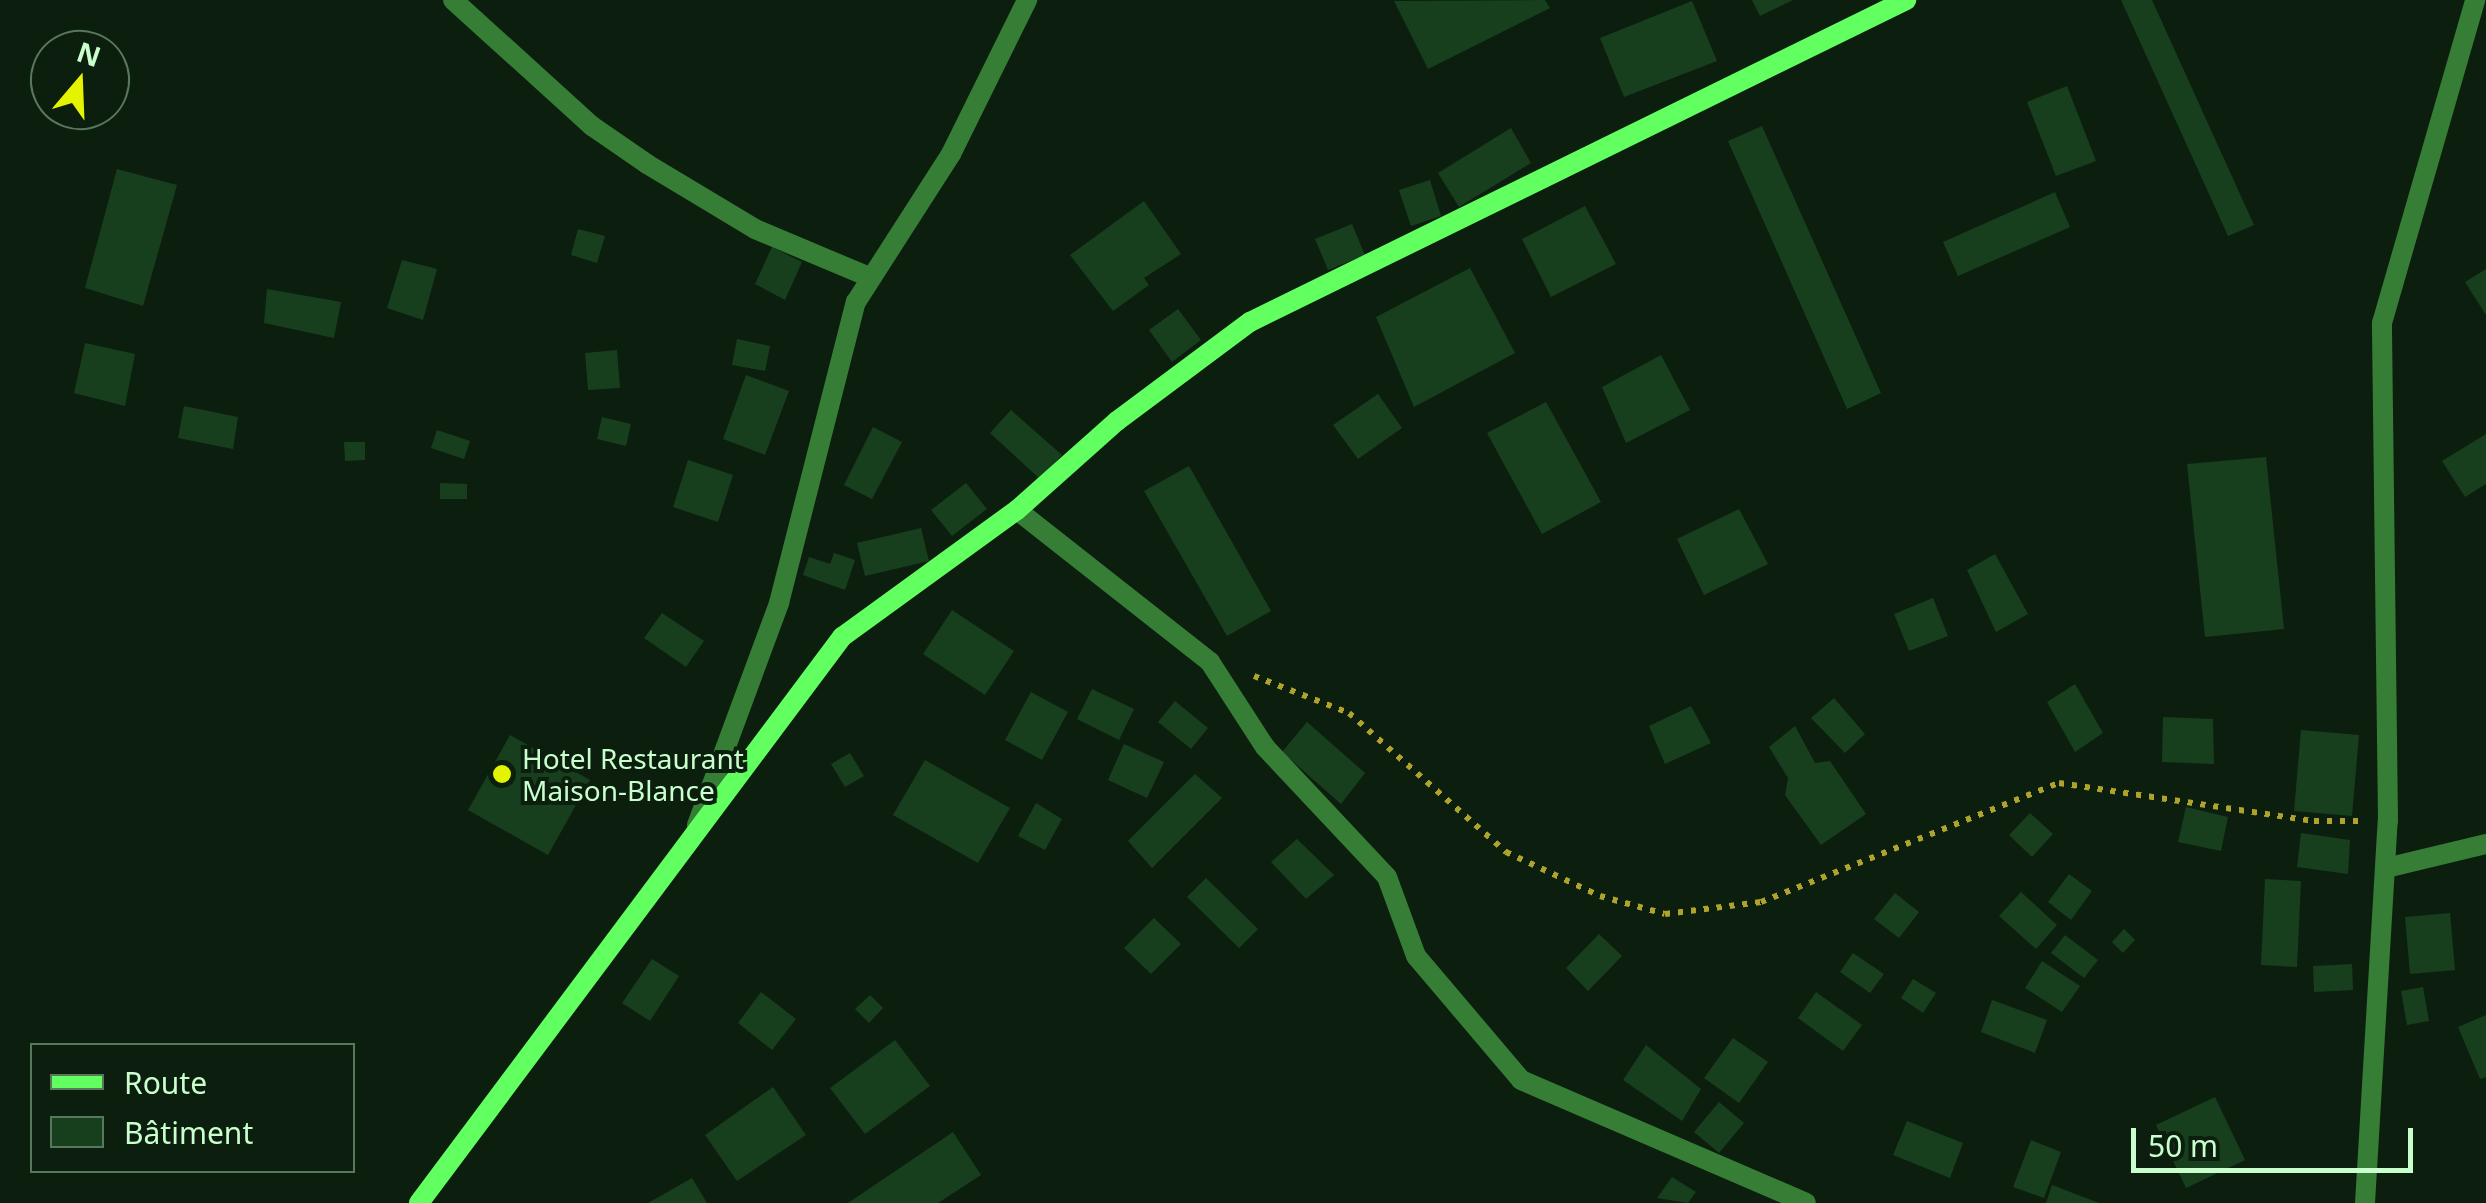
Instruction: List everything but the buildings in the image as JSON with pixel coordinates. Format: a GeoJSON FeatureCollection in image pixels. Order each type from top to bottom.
{"type":"FeatureCollection","features":[{"type":"Feature","properties":{"kind":"street"},"geometry":{"type":"LineString","coordinates":[[453,0],[592,126],[646,164],[755,229],[869,277]]}},
{"type":"Feature","properties":{"kind":"street"},"geometry":{"type":"LineString","coordinates":[[693,836],[778,603],[856,302],[951,154],[1027,0]]}},
{"type":"Feature","properties":{"kind":"street"},"geometry":{"type":"LineString","coordinates":[[419,1203],[842,637],[1016,510],[1117,421],[1250,322],[1906,0]]}},
{"type":"Feature","properties":{"kind":"street"},"geometry":{"type":"LineString","coordinates":[[2366,1203],[2388,822],[2382,323],[2475,0]]}},
{"type":"Feature","properties":{"kind":"street"},"geometry":{"type":"LineString","coordinates":[[1016,510],[1210,662],[1264,747],[1387,878],[1416,956],[1521,1080],[1806,1203]]}},
{"type":"Feature","properties":{"kind":"street"},"geometry":{"type":"LineString","coordinates":[[2386,868],[2486,844]]}},
{"type":"Feature","properties":{"kind":"path"},"geometry":{"type":"LineString","coordinates":[[1210,662],[1348,713],[1506,852],[1600,896],[1666,914],[1761,902],[2059,784],[2314,821],[2388,822]]}},
{"type":"Feature","properties":{"kind":"place","name":"Hotel Restaurant Maison-Blance"},"geometry":{"type":"Point","coordinates":[502,774]}}]}
